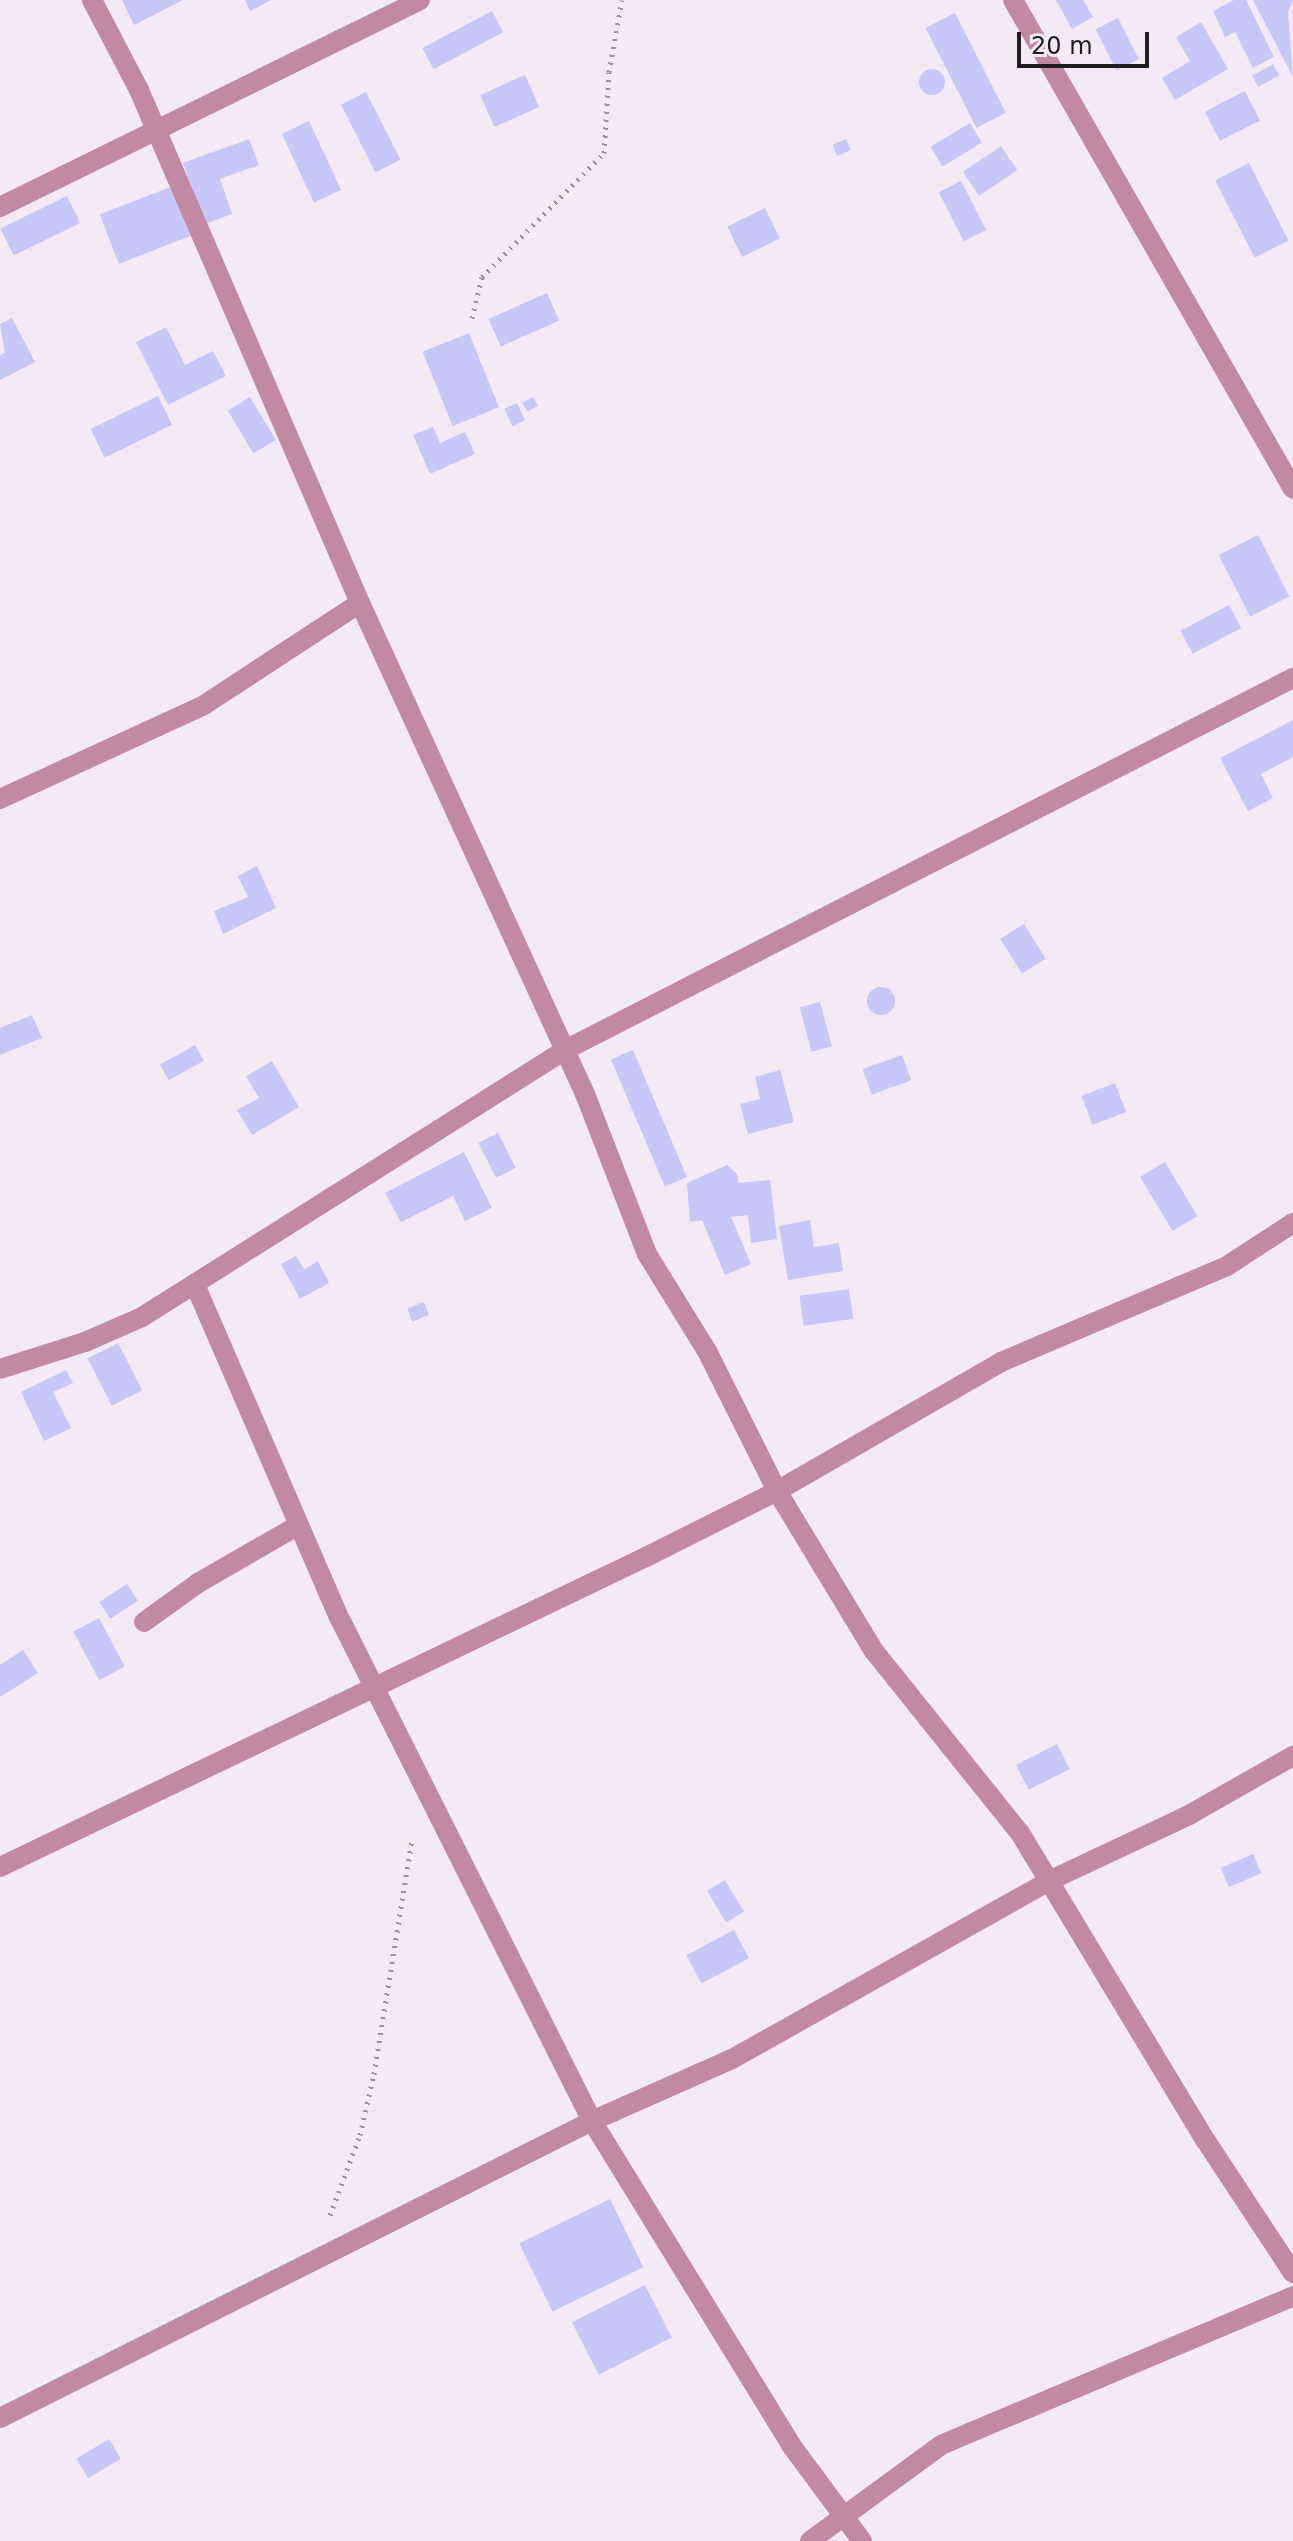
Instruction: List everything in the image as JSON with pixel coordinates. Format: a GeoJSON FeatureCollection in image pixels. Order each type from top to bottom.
{"type":"FeatureCollection","features":[{"type":"Feature","properties":{"kind":"street"},"geometry":{"type":"LineString","coordinates":[[92,0],[158,131],[360,603],[565,1050],[647,1254],[707,1351],[777,1491],[874,1651],[991,1796],[1051,1880],[1206,2141],[1293,2273]]}},
{"type":"Feature","properties":{"kind":"street"},"geometry":{"type":"LineString","coordinates":[[0,207],[420,0]]}},
{"type":"Feature","properties":{"kind":"street"},"geometry":{"type":"LineString","coordinates":[[1013,0],[1293,489]]}},
{"type":"Feature","properties":{"kind":"street"},"geometry":{"type":"LineString","coordinates":[[0,799],[204,705],[360,603]]}},
{"type":"Feature","properties":{"kind":"street"},"geometry":{"type":"LineString","coordinates":[[0,1369],[114,1331],[196,1287],[565,1050],[1293,678]]}},
{"type":"Feature","properties":{"kind":"street"},"geometry":{"type":"LineString","coordinates":[[0,1867],[777,1491],[1001,1362],[1227,1266],[1293,1223]]}},
{"type":"Feature","properties":{"kind":"street"},"geometry":{"type":"LineString","coordinates":[[196,1287],[297,1526],[592,2121],[791,2445],[862,2541]]}},
{"type":"Feature","properties":{"kind":"street"},"geometry":{"type":"LineString","coordinates":[[144,1622],[198,1583],[297,1526]]}},
{"type":"Feature","properties":{"kind":"street"},"geometry":{"type":"LineString","coordinates":[[0,2418],[592,2121],[732,2059],[1051,1880],[1189,1815],[1293,1756]]}},
{"type":"Feature","properties":{"kind":"street"},"geometry":{"type":"LineString","coordinates":[[810,2541],[941,2445],[1293,2296]]}},
{"type":"Feature","properties":{"kind":"path"},"geometry":{"type":"LineString","coordinates":[[472,318],[482,277],[599,164],[622,0]]}},
{"type":"Feature","properties":{"kind":"path"},"geometry":{"type":"LineString","coordinates":[[313,2261],[360,2135],[374,2074],[413,1832]]}},
{"type":"Feature","properties":{"kind":"building"},"geometry":{"type":"Polygon","coordinates":[[[122,0],[183,0],[134,25],[122,0]]]}},
{"type":"Feature","properties":{"kind":"building"},"geometry":{"type":"Polygon","coordinates":[[[245,0],[271,0],[250,11],[245,0]]]}},
{"type":"Feature","properties":{"kind":"building"},"geometry":{"type":"Polygon","coordinates":[[[1056,0],[1083,0],[1093,17],[1072,29],[1056,0]]]}},
{"type":"Feature","properties":{"kind":"building"},"geometry":{"type":"Polygon","coordinates":[[[1234,0],[1246,0],[1274,57],[1253,68],[1235,32],[1225,37],[1213,11],[1234,0]]]}},
{"type":"Feature","properties":{"kind":"building"},"geometry":{"type":"Polygon","coordinates":[[[1253,0],[1293,0],[1288,12],[1293,77],[1253,0]]]}},
{"type":"Feature","properties":{"kind":"building"},"geometry":{"type":"Polygon","coordinates":[[[492,11],[503,32],[434,69],[422,48],[492,11]]]}},
{"type":"Feature","properties":{"kind":"building"},"geometry":{"type":"Polygon","coordinates":[[[955,13],[1006,113],[976,128],[926,28],[955,13]]]}},
{"type":"Feature","properties":{"kind":"building"},"geometry":{"type":"Polygon","coordinates":[[[1118,18],[1139,59],[1117,70],[1096,29],[1118,18]]]}},
{"type":"Feature","properties":{"kind":"building"},"geometry":{"type":"Polygon","coordinates":[[[1201,22],[1228,69],[1175,100],[1162,78],[1190,61],[1176,37],[1201,22]]]}},
{"type":"Feature","properties":{"kind":"building"},"geometry":{"type":"Polygon","coordinates":[[[1273,64],[1279,75],[1258,87],[1252,76],[1273,64]]]}},
{"type":"Feature","properties":{"kind":"building"},"geometry":{"type":"Polygon","coordinates":[[[932,69],[941,73],[945,82],[941,91],[932,95],[923,91],[919,82],[923,73],[932,69]]]}},
{"type":"Feature","properties":{"kind":"building"},"geometry":{"type":"Polygon","coordinates":[[[525,75],[539,107],[494,127],[480,95],[525,75]]]}},
{"type":"Feature","properties":{"kind":"building"},"geometry":{"type":"Polygon","coordinates":[[[1245,91],[1260,120],[1220,141],[1205,111],[1245,91]]]}},
{"type":"Feature","properties":{"kind":"building"},"geometry":{"type":"Polygon","coordinates":[[[366,92],[401,160],[376,172],[341,105],[366,92]]]}},
{"type":"Feature","properties":{"kind":"building"},"geometry":{"type":"Polygon","coordinates":[[[309,121],[341,190],[314,203],[282,134],[309,121]]]}},
{"type":"Feature","properties":{"kind":"building"},"geometry":{"type":"Polygon","coordinates":[[[970,123],[982,143],[942,166],[931,147],[970,123]]]}},
{"type":"Feature","properties":{"kind":"building"},"geometry":{"type":"Polygon","coordinates":[[[249,139],[259,165],[220,179],[232,214],[205,224],[183,163],[249,139]]]}},
{"type":"Feature","properties":{"kind":"building"},"geometry":{"type":"Polygon","coordinates":[[[846,139],[851,150],[837,156],[832,145],[846,139]]]}},
{"type":"Feature","properties":{"kind":"building"},"geometry":{"type":"Polygon","coordinates":[[[1001,146],[1017,170],[979,196],[963,172],[1001,146]]]}},
{"type":"Feature","properties":{"kind":"building"},"geometry":{"type":"Polygon","coordinates":[[[1249,163],[1288,241],[1255,258],[1215,180],[1249,163]]]}},
{"type":"Feature","properties":{"kind":"building"},"geometry":{"type":"Polygon","coordinates":[[[961,181],[986,230],[964,241],[939,192],[961,181]]]}},
{"type":"Feature","properties":{"kind":"building"},"geometry":{"type":"Polygon","coordinates":[[[181,183],[200,232],[119,264],[100,214],[181,183]]]}},
{"type":"Feature","properties":{"kind":"building"},"geometry":{"type":"Polygon","coordinates":[[[67,196],[80,223],[14,255],[0,228],[67,196]]]}},
{"type":"Feature","properties":{"kind":"building"},"geometry":{"type":"Polygon","coordinates":[[[765,208],[780,239],[742,257],[727,226],[765,208]]]}},
{"type":"Feature","properties":{"kind":"building"},"geometry":{"type":"Polygon","coordinates":[[[547,293],[559,320],[501,346],[489,319],[547,293]]]}},
{"type":"Feature","properties":{"kind":"building"},"geometry":{"type":"Polygon","coordinates":[[[12,318],[35,362],[0,380],[0,355],[5,353],[0,324],[12,318]]]}},
{"type":"Feature","properties":{"kind":"building"},"geometry":{"type":"Polygon","coordinates":[[[166,327],[185,365],[213,351],[226,376],[168,405],[136,342],[166,327]]]}},
{"type":"Feature","properties":{"kind":"building"},"geometry":{"type":"Polygon","coordinates":[[[469,333],[499,407],[453,426],[423,352],[469,333]]]}},
{"type":"Feature","properties":{"kind":"building"},"geometry":{"type":"Polygon","coordinates":[[[158,396],[172,425],[105,458],[91,429],[158,396]]]}},
{"type":"Feature","properties":{"kind":"building"},"geometry":{"type":"Polygon","coordinates":[[[250,397],[276,440],[253,453],[228,410],[250,397]]]}},
{"type":"Feature","properties":{"kind":"building"},"geometry":{"type":"Polygon","coordinates":[[[533,397],[538,406],[527,412],[523,403],[533,397]]]}},
{"type":"Feature","properties":{"kind":"building"},"geometry":{"type":"Polygon","coordinates":[[[517,403],[525,420],[512,426],[504,409],[517,403]]]}},
{"type":"Feature","properties":{"kind":"building"},"geometry":{"type":"Polygon","coordinates":[[[433,427],[440,443],[465,432],[475,454],[430,474],[413,435],[433,427]]]}},
{"type":"Feature","properties":{"kind":"building"},"geometry":{"type":"Polygon","coordinates":[[[1258,535],[1289,596],[1250,616],[1219,555],[1258,535]]]}},
{"type":"Feature","properties":{"kind":"building"},"geometry":{"type":"Polygon","coordinates":[[[1229,605],[1241,628],[1193,654],[1180,631],[1229,605]]]}},
{"type":"Feature","properties":{"kind":"building"},"geometry":{"type":"Polygon","coordinates":[[[1293,720],[1293,757],[1261,774],[1273,798],[1248,811],[1220,758],[1293,720]]]}},
{"type":"Feature","properties":{"kind":"building"},"geometry":{"type":"Polygon","coordinates":[[[257,866],[276,908],[223,934],[214,911],[248,897],[238,876],[257,866]]]}},
{"type":"Feature","properties":{"kind":"building"},"geometry":{"type":"Polygon","coordinates":[[[1024,924],[1046,959],[1022,974],[1000,939],[1024,924]]]}},
{"type":"Feature","properties":{"kind":"building"},"geometry":{"type":"Polygon","coordinates":[[[881,987],[891,991],[895,1001],[891,1011],[881,1015],[871,1011],[867,1001],[871,991],[881,987]]]}},
{"type":"Feature","properties":{"kind":"building"},"geometry":{"type":"Polygon","coordinates":[[[820,1002],[832,1046],[812,1052],[800,1007],[820,1002]]]}},
{"type":"Feature","properties":{"kind":"building"},"geometry":{"type":"Polygon","coordinates":[[[32,1015],[42,1038],[0,1055],[0,1028],[32,1015]]]}},
{"type":"Feature","properties":{"kind":"building"},"geometry":{"type":"Polygon","coordinates":[[[195,1045],[204,1061],[169,1080],[160,1064],[195,1045]]]}},
{"type":"Feature","properties":{"kind":"building"},"geometry":{"type":"Polygon","coordinates":[[[633,1050],[687,1177],[665,1186],[611,1059],[633,1050]]]}},
{"type":"Feature","properties":{"kind":"building"},"geometry":{"type":"Polygon","coordinates":[[[902,1055],[911,1080],[872,1095],[863,1069],[902,1055]]]}},
{"type":"Feature","properties":{"kind":"building"},"geometry":{"type":"Polygon","coordinates":[[[272,1061],[299,1107],[252,1135],[237,1110],[259,1098],[246,1076],[272,1061]]]}},
{"type":"Feature","properties":{"kind":"building"},"geometry":{"type":"Polygon","coordinates":[[[780,1070],[794,1122],[748,1134],[740,1104],[760,1099],[755,1077],[780,1070]]]}},
{"type":"Feature","properties":{"kind":"building"},"geometry":{"type":"Polygon","coordinates":[[[1115,1083],[1126,1112],[1093,1125],[1081,1096],[1115,1083]]]}},
{"type":"Feature","properties":{"kind":"building"},"geometry":{"type":"Polygon","coordinates":[[[498,1133],[516,1168],[496,1178],[478,1143],[498,1133]]]}},
{"type":"Feature","properties":{"kind":"building"},"geometry":{"type":"Polygon","coordinates":[[[464,1152],[492,1208],[465,1221],[453,1196],[401,1222],[385,1193],[464,1152]]]}},
{"type":"Feature","properties":{"kind":"building"},"geometry":{"type":"Polygon","coordinates":[[[1165,1162],[1197,1216],[1173,1231],[1140,1177],[1165,1162]]]}},
{"type":"Feature","properties":{"kind":"building"},"geometry":{"type":"Polygon","coordinates":[[[727,1165],[738,1175],[738,1183],[770,1180],[777,1239],[751,1243],[748,1215],[731,1217],[751,1264],[725,1275],[702,1220],[690,1222],[687,1183],[727,1165]]]}},
{"type":"Feature","properties":{"kind":"building"},"geometry":{"type":"Polygon","coordinates":[[[810,1220],[814,1247],[839,1243],[843,1271],[788,1280],[779,1226],[810,1220]]]}},
{"type":"Feature","properties":{"kind":"building"},"geometry":{"type":"Polygon","coordinates":[[[296,1256],[304,1269],[318,1261],[329,1283],[300,1299],[281,1264],[296,1256]]]}},
{"type":"Feature","properties":{"kind":"building"},"geometry":{"type":"Polygon","coordinates":[[[849,1289],[853,1319],[804,1326],[799,1296],[849,1289]]]}},
{"type":"Feature","properties":{"kind":"building"},"geometry":{"type":"Polygon","coordinates":[[[424,1302],[429,1315],[412,1322],[407,1308],[424,1302]]]}},
{"type":"Feature","properties":{"kind":"building"},"geometry":{"type":"Polygon","coordinates":[[[118,1343],[142,1390],[112,1406],[88,1358],[118,1343]]]}},
{"type":"Feature","properties":{"kind":"building"},"geometry":{"type":"Polygon","coordinates":[[[66,1370],[73,1383],[53,1392],[71,1428],[44,1441],[21,1392],[66,1370]]]}},
{"type":"Feature","properties":{"kind":"building"},"geometry":{"type":"Polygon","coordinates":[[[127,1584],[138,1601],[110,1619],[99,1602],[127,1584]]]}},
{"type":"Feature","properties":{"kind":"building"},"geometry":{"type":"Polygon","coordinates":[[[99,1618],[125,1667],[99,1680],[73,1632],[99,1618]]]}},
{"type":"Feature","properties":{"kind":"building"},"geometry":{"type":"Polygon","coordinates":[[[23,1650],[38,1673],[0,1697],[0,1665],[23,1650]]]}},
{"type":"Feature","properties":{"kind":"building"},"geometry":{"type":"Polygon","coordinates":[[[1057,1744],[1070,1769],[1029,1790],[1016,1765],[1057,1744]]]}},
{"type":"Feature","properties":{"kind":"building"},"geometry":{"type":"Polygon","coordinates":[[[1253,1854],[1261,1873],[1229,1887],[1221,1868],[1253,1854]]]}},
{"type":"Feature","properties":{"kind":"building"},"geometry":{"type":"Polygon","coordinates":[[[725,1880],[744,1912],[726,1923],[707,1891],[725,1880]]]}},
{"type":"Feature","properties":{"kind":"building"},"geometry":{"type":"Polygon","coordinates":[[[734,1930],[749,1958],[701,1984],[686,1955],[734,1930]]]}},
{"type":"Feature","properties":{"kind":"building"},"geometry":{"type":"Polygon","coordinates":[[[610,2199],[643,2267],[553,2312],[519,2243],[610,2199]]]}},
{"type":"Feature","properties":{"kind":"building"},"geometry":{"type":"Polygon","coordinates":[[[645,2285],[672,2338],[599,2375],[572,2322],[645,2285]]]}},
{"type":"Feature","properties":{"kind":"building"},"geometry":{"type":"Polygon","coordinates":[[[109,2439],[121,2459],[88,2478],[76,2459],[109,2439]]]}}]}
